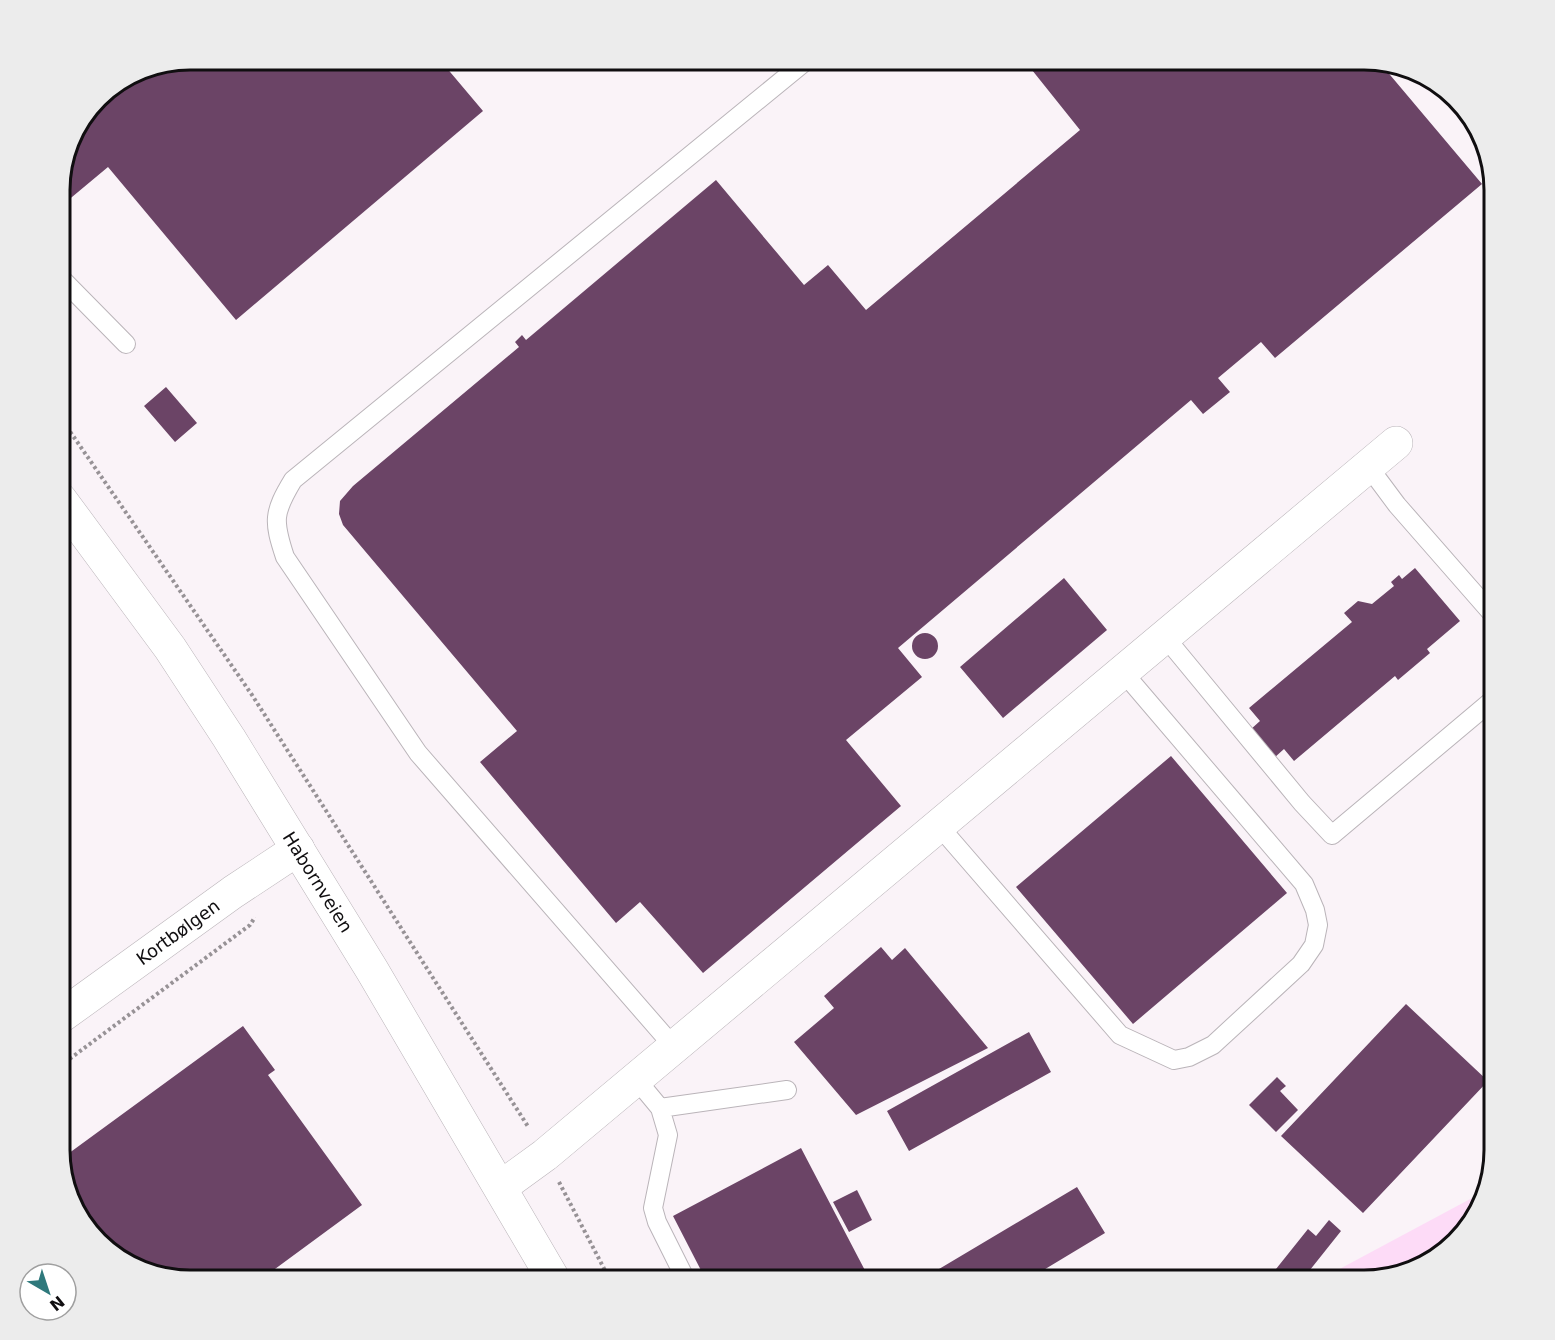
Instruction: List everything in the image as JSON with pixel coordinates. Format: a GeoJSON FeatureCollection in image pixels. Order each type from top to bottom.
{"type":"FeatureCollection","features":[{"type":"Feature","properties":{"kind":"main road"},"geometry":{"type":"LineString","coordinates":[[501,1186],[545,1155],[1396,443]]}},
{"type":"Feature","properties":{"kind":"main road","name":"Habornveien"},"geometry":{"type":"LineString","coordinates":[[71,514],[170,648],[298,849],[501,1186],[548,1270]]}},
{"type":"Feature","properties":{"kind":"main road","name":"Kortbølgen"},"geometry":{"type":"LineString","coordinates":[[71,1009],[298,849]]}},
{"type":"Feature","properties":{"kind":"lane"},"geometry":{"type":"LineString","coordinates":[[674,1047],[418,753],[285,557],[275,528],[279,503],[293,480],[795,70]]}},
{"type":"Feature","properties":{"kind":"lane"},"geometry":{"type":"LineString","coordinates":[[71,288],[126,344]]}},
{"type":"Feature","properties":{"kind":"lane"},"geometry":{"type":"LineString","coordinates":[[1368,466],[1397,505],[1484,604]]}},
{"type":"Feature","properties":{"kind":"lane"},"geometry":{"type":"LineString","coordinates":[[1165,637],[1302,803],[1332,835],[1484,707]]}},
{"type":"Feature","properties":{"kind":"lane"},"geometry":{"type":"LineString","coordinates":[[939,826],[1120,1035],[1174,1060],[1189,1057],[1213,1045],[1301,964],[1314,945],[1318,925],[1315,910],[1304,884],[1123,672]]}},
{"type":"Feature","properties":{"kind":"lane"},"geometry":{"type":"LineString","coordinates":[[636,1079],[660,1108],[668,1135],[653,1208],[657,1222],[681,1270]]}},
{"type":"Feature","properties":{"kind":"lane"},"geometry":{"type":"LineString","coordinates":[[660,1108],[787,1090]]}},
{"type":"Feature","properties":{"kind":"path"},"geometry":{"type":"LineString","coordinates":[[71,433],[252,696],[517,1107],[545,1155],[605,1270]]}},
{"type":"Feature","properties":{"kind":"path"},"geometry":{"type":"LineString","coordinates":[[71,1058],[250,925],[260,908],[260,874]]}},
{"type":"Feature","properties":{"kind":"shaded area"},"geometry":{"type":"Polygon","coordinates":[[[1475,1197],[1455,1229],[1438,1245],[1418,1257],[1380,1268],[1338,1270],[1475,1197]]]}},
{"type":"Feature","properties":{"kind":"building"},"geometry":{"type":"Polygon","coordinates":[[[190,70],[448,70],[483,111],[236,320],[108,167],[71,198],[73,167],[77,152],[95,117],[111,100],[137,83],[175,72],[190,70]]]}},
{"type":"Feature","properties":{"kind":"building"},"geometry":{"type":"Polygon","coordinates":[[[1032,70],[1365,70],[1388,73],[1482,184],[1275,358],[1261,342],[1218,378],[1230,392],[1203,414],[1191,400],[898,648],[922,677],[846,740],[901,806],[703,973],[640,902],[616,923],[480,762],[517,731],[343,525],[339,514],[340,501],[353,486],[519,347],[515,342],[522,335],[526,340],[716,180],[804,285],[828,265],[866,310],[1080,130],[1032,70]]]}},
{"type":"Feature","properties":{"kind":"building"},"geometry":{"type":"Polygon","coordinates":[[[166,387],[197,423],[175,442],[144,406],[166,387]]]}},
{"type":"Feature","properties":{"kind":"building"},"geometry":{"type":"Polygon","coordinates":[[[1415,568],[1460,621],[1427,649],[1430,653],[1398,680],[1395,676],[1294,761],[1284,749],[1274,758],[1250,730],[1260,721],[1249,708],[1352,622],[1344,613],[1358,601],[1372,604],[1394,586],[1391,582],[1399,575],[1402,579],[1415,568]]]}},
{"type":"Feature","properties":{"kind":"building"},"geometry":{"type":"Polygon","coordinates":[[[1064,578],[1107,630],[1003,718],[960,667],[1064,578]]]}},
{"type":"Feature","properties":{"kind":"building"},"geometry":{"type":"Polygon","coordinates":[[[925,633],[934,637],[938,646],[934,655],[925,659],[916,655],[912,646],[916,637],[925,633]]]}},
{"type":"Feature","properties":{"kind":"building"},"geometry":{"type":"Polygon","coordinates":[[[1171,756],[1287,893],[1133,1024],[1016,887],[1171,756]]]}},
{"type":"Feature","properties":{"kind":"building"},"geometry":{"type":"Polygon","coordinates":[[[881,947],[892,960],[905,948],[988,1048],[856,1115],[794,1042],[834,1008],[824,996],[881,947]]]}},
{"type":"Feature","properties":{"kind":"building"},"geometry":{"type":"Polygon","coordinates":[[[1406,1004],[1484,1077],[1484,1085],[1363,1213],[1281,1136],[1406,1004]]]}},
{"type":"Feature","properties":{"kind":"building"},"geometry":{"type":"Polygon","coordinates":[[[243,1026],[275,1070],[268,1075],[362,1205],[274,1270],[190,1270],[167,1267],[130,1253],[111,1240],[95,1223],[77,1188],[71,1152],[243,1026]]]}},
{"type":"Feature","properties":{"kind":"building"},"geometry":{"type":"Polygon","coordinates":[[[1029,1032],[1051,1072],[909,1151],[887,1111],[1029,1032]]]}},
{"type":"Feature","properties":{"kind":"building"},"geometry":{"type":"Polygon","coordinates":[[[1277,1077],[1286,1086],[1280,1091],[1298,1110],[1276,1132],[1249,1105],[1277,1077]]]}},
{"type":"Feature","properties":{"kind":"building"},"geometry":{"type":"Polygon","coordinates":[[[801,1148],[865,1270],[701,1270],[673,1216],[801,1148]]]}},
{"type":"Feature","properties":{"kind":"building"},"geometry":{"type":"Polygon","coordinates":[[[1077,1187],[1105,1233],[1044,1270],[937,1270],[1077,1187]]]}},
{"type":"Feature","properties":{"kind":"building"},"geometry":{"type":"Polygon","coordinates":[[[857,1190],[872,1220],[849,1232],[833,1202],[857,1190]]]}},
{"type":"Feature","properties":{"kind":"building"},"geometry":{"type":"Polygon","coordinates":[[[1329,1220],[1341,1231],[1310,1270],[1276,1269],[1308,1229],[1316,1236],[1329,1220]]]}}]}
